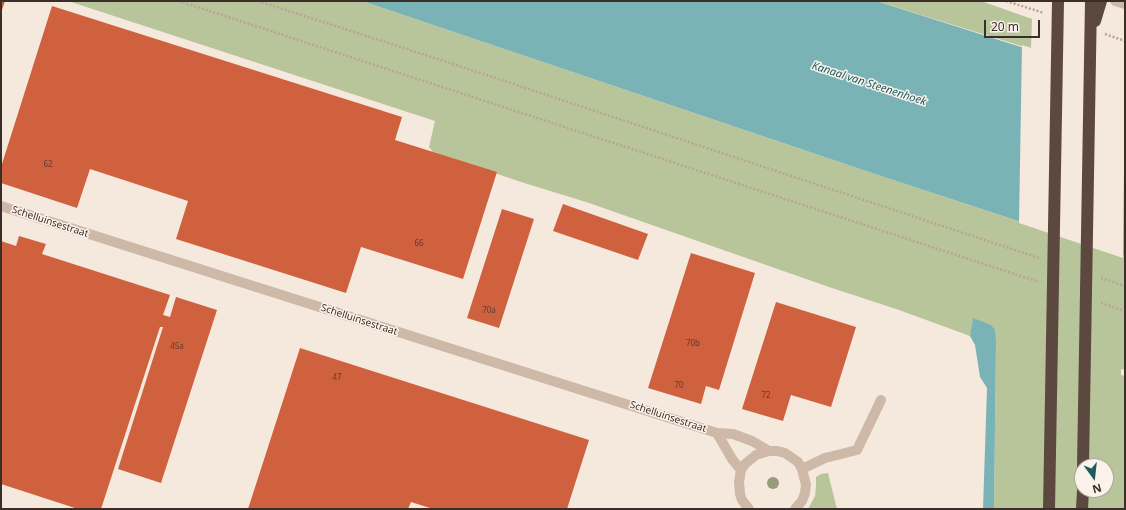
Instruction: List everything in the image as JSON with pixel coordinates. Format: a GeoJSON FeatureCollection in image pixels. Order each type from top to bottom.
{"type":"FeatureCollection","features":[{"type":"Feature","properties":{"kind":"highway"},"geometry":{"type":"LineString","coordinates":[[1049,509],[1058,1]]}},
{"type":"Feature","properties":{"kind":"highway"},"geometry":{"type":"LineString","coordinates":[[1083,458],[1091,1]]}},
{"type":"Feature","properties":{"kind":"highway"},"geometry":{"type":"LineString","coordinates":[[1091,34],[1101,1]]}},
{"type":"Feature","properties":{"kind":"highway"},"geometry":{"type":"LineString","coordinates":[[1082,509],[1083,498]]}},
{"type":"Feature","properties":{"kind":"street"},"geometry":{"type":"LineString","coordinates":[[1115,1],[1125,4]]}},
{"type":"Feature","properties":{"kind":"street","name":"Schelluinsestraat"},"geometry":{"type":"LineString","coordinates":[[1,206],[717,433],[733,434],[752,441],[769,451],[785,453],[798,462],[802,469]]}},
{"type":"Feature","properties":{"kind":"street"},"geometry":{"type":"LineString","coordinates":[[795,509],[802,501],[805,493],[806,485],[802,469],[825,458],[856,450],[881,400]]}},
{"type":"Feature","properties":{"kind":"street","name":"Schelluinsestraat"},"geometry":{"type":"LineString","coordinates":[[717,433],[732,459],[742,470]]}},
{"type":"Feature","properties":{"kind":"street"},"geometry":{"type":"LineString","coordinates":[[746,508],[739,488],[742,470],[745,464],[756,455],[769,451]]}},
{"type":"Feature","properties":{"kind":"path"},"geometry":{"type":"LineString","coordinates":[[179,1],[1042,283]]}},
{"type":"Feature","properties":{"kind":"path"},"geometry":{"type":"LineString","coordinates":[[258,1],[1045,260]]}},
{"type":"Feature","properties":{"kind":"path"},"geometry":{"type":"LineString","coordinates":[[1096,276],[1125,286]]}},
{"type":"Feature","properties":{"kind":"path"},"geometry":{"type":"LineString","coordinates":[[1095,301],[1125,311]]}},
{"type":"Feature","properties":{"kind":"green space"},"geometry":{"type":"Polygon","coordinates":[[[68,1],[362,1],[878,175],[1125,256],[1125,370],[1121,369],[1121,375],[1125,376],[1125,509],[994,509],[996,343],[973,319],[970,336],[589,203],[433,152],[429,147],[435,121],[68,1]]]}},
{"type":"Feature","properties":{"kind":"green space"},"geometry":{"type":"Polygon","coordinates":[[[876,1],[981,1],[1032,19],[1031,49],[876,1]]]}},
{"type":"Feature","properties":{"kind":"green space"},"geometry":{"type":"Polygon","coordinates":[[[828,473],[837,509],[808,509],[815,496],[816,477],[821,474],[828,473]]]}},
{"type":"Feature","properties":{"kind":"water","name":"Kanaal van Steenenhoek"},"geometry":{"type":"Polygon","coordinates":[[[362,1],[876,1],[1125,80],[1125,256],[878,175],[362,1]]]}},
{"type":"Feature","properties":{"kind":"water"},"geometry":{"type":"Polygon","coordinates":[[[973,318],[991,325],[995,330],[994,509],[983,509],[987,388],[980,377],[975,345],[970,336],[973,318]]]}},
{"type":"Feature","properties":{"kind":"pier"},"geometry":{"type":"Polygon","coordinates":[[[1022,45],[1125,78],[1123,258],[1019,223],[1022,45]]]}},
{"type":"Feature","properties":{"kind":"building"},"geometry":{"type":"Polygon","coordinates":[[[1,1],[5,1],[1,13],[1,1]]]}},
{"type":"Feature","properties":{"kind":"building"},"geometry":{"type":"Polygon","coordinates":[[[52,6],[402,117],[395,140],[497,172],[463,279],[361,247],[346,293],[176,239],[188,201],[90,169],[77,208],[1,183],[1,167],[52,6]]]}},
{"type":"Feature","properties":{"kind":"building"},"geometry":{"type":"Polygon","coordinates":[[[563,204],[648,234],[638,260],[553,231],[563,204]]]}},
{"type":"Feature","properties":{"kind":"building"},"geometry":{"type":"Polygon","coordinates":[[[502,209],[534,219],[499,328],[467,318],[502,209]]]}},
{"type":"Feature","properties":{"kind":"building"},"geometry":{"type":"Polygon","coordinates":[[[19,236],[46,244],[42,254],[170,295],[163,315],[170,317],[176,297],[217,310],[161,483],[118,469],[163,327],[160,327],[101,509],[78,509],[1,484],[1,241],[16,246],[19,236]]]}},
{"type":"Feature","properties":{"kind":"building"},"geometry":{"type":"Polygon","coordinates":[[[691,253],[755,273],[719,390],[706,386],[701,404],[648,388],[691,253]]]}},
{"type":"Feature","properties":{"kind":"building"},"geometry":{"type":"Polygon","coordinates":[[[776,302],[856,327],[831,407],[791,395],[783,421],[742,409],[776,302]]]}},
{"type":"Feature","properties":{"kind":"building"},"geometry":{"type":"Polygon","coordinates":[[[300,348],[589,440],[567,509],[433,509],[411,502],[408,509],[248,509],[300,348]]]}}]}
